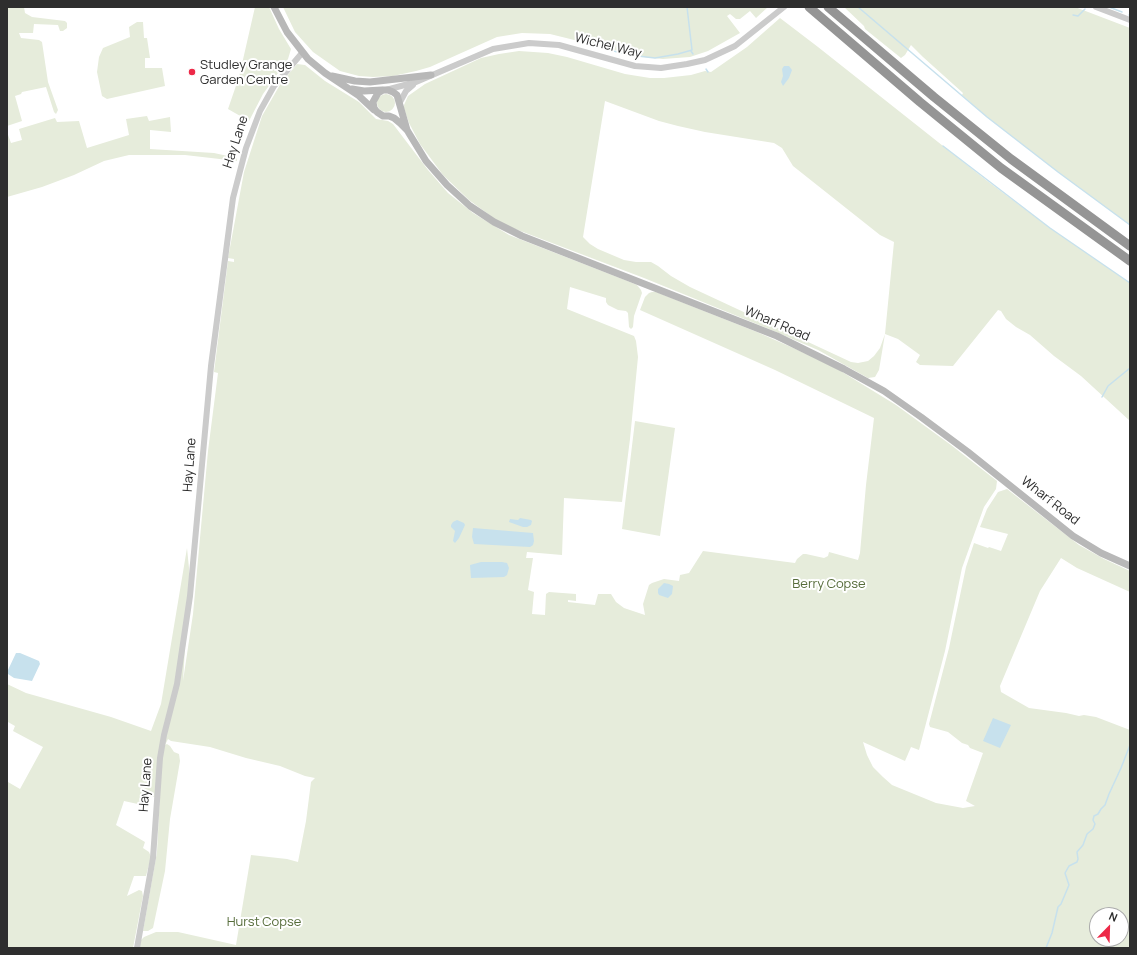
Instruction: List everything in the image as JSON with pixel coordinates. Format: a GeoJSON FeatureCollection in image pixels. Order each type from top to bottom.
{"type":"FeatureCollection","features":[{"type":"Feature","properties":{"kind":"highway"},"geometry":{"type":"LineString","coordinates":[[809,7],[920,102],[1001,168],[1130,261]]}},
{"type":"Feature","properties":{"kind":"highway"},"geometry":{"type":"LineString","coordinates":[[828,7],[934,97],[1011,159],[1130,246]]}},
{"type":"Feature","properties":{"kind":"main road"},"geometry":{"type":"LineString","coordinates":[[274,7],[287,32],[302,53]]}},
{"type":"Feature","properties":{"kind":"main road","name":"Wharf Road"},"geometry":{"type":"LineString","coordinates":[[302,53],[325,74],[348,88],[383,116],[389,116],[398,121],[407,130],[426,161],[447,185],[466,203],[494,222],[522,236],[776,336],[844,369],[884,392],[921,417],[968,452],[1073,536],[1101,553],[1130,566]]}},
{"type":"Feature","properties":{"kind":"main road"},"geometry":{"type":"LineString","coordinates":[[325,74],[355,81],[370,82],[431,75]]}},
{"type":"Feature","properties":{"kind":"main road","name":"Wharf Road"},"geometry":{"type":"LineString","coordinates":[[348,88],[364,91],[385,90]]}},
{"type":"Feature","properties":{"kind":"main road"},"geometry":{"type":"LineString","coordinates":[[376,111],[373,105],[374,98],[378,93],[385,90],[395,93],[400,104],[397,112],[389,116]]}},
{"type":"Feature","properties":{"kind":"main road","name":"Wharf Road"},"geometry":{"type":"LineString","coordinates":[[400,104],[407,130]]}},
{"type":"Feature","properties":{"kind":"street","name":"Wichel Way"},"geometry":{"type":"LineString","coordinates":[[385,90],[416,82],[492,49],[529,43],[559,45],[635,66],[661,68],[687,64],[705,60],[735,46],[784,7]]}},
{"type":"Feature","properties":{"kind":"street"},"geometry":{"type":"LineString","coordinates":[[1096,7],[1130,20]]}},
{"type":"Feature","properties":{"kind":"street","name":"Hay Lane"},"geometry":{"type":"LineString","coordinates":[[137,948],[153,858],[160,758],[164,735],[177,684],[189,604],[211,366],[233,198],[246,148],[260,111],[278,79],[302,53]]}},
{"type":"Feature","properties":{"kind":"street","name":"Wichel Way"},"geometry":{"type":"LineString","coordinates":[[400,104],[406,91],[416,82]]}},
{"type":"Feature","properties":{"kind":"green space"},"geometry":{"type":"Polygon","coordinates":[[[7,7],[24,7],[25,13],[32,17],[65,21],[67,23],[67,28],[60,31],[58,25],[34,24],[33,33],[19,33],[21,38],[39,40],[42,42],[48,82],[58,110],[56,114],[46,87],[22,92],[21,94],[15,96],[22,121],[7,126],[7,7]]]}},
{"type":"Feature","properties":{"kind":"green space"},"geometry":{"type":"Polygon","coordinates":[[[255,7],[269,7],[279,29],[291,49],[288,59],[263,94],[249,121],[228,109],[239,77],[255,7]]]}},
{"type":"Feature","properties":{"kind":"green space"},"geometry":{"type":"Polygon","coordinates":[[[283,7],[768,7],[756,18],[750,11],[740,19],[736,19],[730,14],[727,16],[740,33],[708,51],[690,57],[663,59],[643,57],[550,34],[522,33],[497,37],[430,67],[393,76],[373,77],[359,76],[340,71],[313,52],[295,32],[283,7]]]}},
{"type":"Feature","properties":{"kind":"green space"},"geometry":{"type":"Polygon","coordinates":[[[844,7],[1075,7],[1130,28],[1130,225],[987,117],[962,95],[963,93],[911,45],[905,55],[901,58],[865,29],[864,26],[844,7]]]}},
{"type":"Feature","properties":{"kind":"green space"},"geometry":{"type":"Polygon","coordinates":[[[780,18],[986,180],[1050,228],[1130,283],[1130,421],[1081,376],[1054,356],[1030,335],[1016,327],[1006,319],[1001,311],[998,310],[953,366],[920,365],[916,362],[920,355],[898,339],[885,334],[879,370],[875,377],[868,378],[818,350],[769,329],[644,278],[510,227],[495,219],[469,200],[443,175],[420,144],[409,123],[404,108],[408,96],[425,84],[481,58],[499,54],[519,51],[548,53],[625,74],[650,78],[664,78],[691,75],[705,71],[711,72],[747,47],[780,18]],[[605,101],[583,237],[590,244],[624,260],[651,262],[690,287],[851,362],[858,363],[868,361],[880,348],[885,334],[894,242],[880,235],[793,166],[782,148],[774,143],[705,132],[678,126],[659,121],[605,101]]]}},
{"type":"Feature","properties":{"kind":"green space"},"geometry":{"type":"Polygon","coordinates":[[[137,22],[143,22],[144,38],[147,38],[150,58],[145,58],[145,68],[162,68],[165,86],[107,99],[102,96],[97,72],[99,57],[103,48],[130,37],[129,27],[137,22]]]}},
{"type":"Feature","properties":{"kind":"green space"},"geometry":{"type":"Polygon","coordinates":[[[297,64],[305,65],[325,81],[359,102],[376,119],[388,121],[393,124],[428,170],[448,193],[473,213],[509,235],[637,285],[641,290],[642,293],[634,316],[633,327],[631,329],[629,327],[628,313],[626,311],[618,310],[608,305],[606,298],[570,287],[567,309],[634,336],[636,341],[638,357],[630,439],[622,502],[564,498],[562,555],[527,552],[526,558],[533,558],[528,590],[534,592],[532,614],[545,615],[546,594],[549,592],[576,594],[576,601],[568,600],[568,602],[595,605],[598,594],[611,594],[616,602],[624,608],[645,615],[643,604],[649,585],[664,579],[679,581],[680,575],[689,573],[703,551],[795,563],[803,554],[824,558],[828,556],[829,552],[858,560],[860,553],[874,418],[775,370],[640,310],[645,297],[652,292],[656,292],[757,332],[839,370],[896,405],[997,481],[996,489],[984,507],[962,568],[945,651],[919,750],[911,747],[905,761],[863,742],[873,767],[892,785],[936,803],[963,808],[975,806],[966,801],[983,753],[970,748],[968,745],[962,743],[948,732],[930,727],[929,724],[949,648],[966,567],[974,543],[1001,551],[1008,534],[980,527],[987,509],[998,492],[1007,489],[1079,545],[1130,571],[1130,592],[1077,568],[1061,558],[1040,591],[1000,686],[1001,692],[1029,708],[1079,716],[1084,715],[1096,717],[1130,730],[1130,948],[139,948],[141,940],[144,937],[156,932],[178,932],[236,945],[251,855],[287,859],[298,862],[306,821],[311,782],[315,778],[305,776],[280,766],[210,747],[171,741],[168,739],[165,745],[167,744],[174,752],[179,754],[180,761],[170,819],[165,871],[153,928],[148,931],[143,931],[157,852],[160,794],[154,797],[149,797],[147,806],[124,801],[116,825],[145,842],[143,848],[149,852],[151,857],[146,876],[134,876],[127,896],[139,890],[142,891],[143,896],[133,948],[7,948],[7,784],[8,782],[20,789],[43,747],[13,731],[15,726],[8,722],[7,724],[7,684],[26,693],[111,717],[151,731],[161,704],[187,548],[189,568],[189,600],[183,681],[193,614],[208,451],[218,373],[214,372],[228,261],[234,262],[234,259],[228,258],[244,172],[262,116],[281,83],[297,64]]]}},
{"type":"Feature","properties":{"kind":"green space"},"geometry":{"type":"Polygon","coordinates":[[[386,94],[392,97],[395,103],[392,109],[386,112],[380,109],[377,103],[380,97],[386,94]]]}},
{"type":"Feature","properties":{"kind":"green space"},"geometry":{"type":"Polygon","coordinates":[[[147,116],[149,121],[170,117],[171,132],[150,130],[150,149],[214,153],[237,158],[237,161],[185,155],[129,155],[104,161],[74,175],[42,187],[7,197],[7,132],[11,143],[22,140],[19,129],[55,118],[57,122],[79,121],[87,148],[129,135],[126,119],[147,116]]]}},
{"type":"Feature","properties":{"kind":"green space"},"geometry":{"type":"Polygon","coordinates":[[[635,421],[675,428],[660,536],[622,529],[635,421]]]}},
{"type":"Feature","properties":{"kind":"water"},"geometry":{"type":"Polygon","coordinates":[[[784,66],[789,66],[792,70],[789,78],[783,86],[781,82],[783,76],[782,69],[784,66]]]}},
{"type":"Feature","properties":{"kind":"water"},"geometry":{"type":"Polygon","coordinates":[[[520,518],[531,520],[531,525],[523,527],[509,522],[510,519],[518,520],[520,518]]]}},
{"type":"Feature","properties":{"kind":"water"},"geometry":{"type":"Polygon","coordinates":[[[457,520],[465,525],[455,543],[453,541],[455,531],[451,525],[457,520]]]}},
{"type":"Feature","properties":{"kind":"water"},"geometry":{"type":"Polygon","coordinates":[[[473,528],[533,533],[534,541],[533,545],[530,547],[474,544],[472,537],[473,528]]]}},
{"type":"Feature","properties":{"kind":"water"},"geometry":{"type":"Polygon","coordinates":[[[481,562],[507,563],[509,568],[507,575],[504,577],[471,578],[470,565],[481,562]]]}},
{"type":"Feature","properties":{"kind":"water"},"geometry":{"type":"Polygon","coordinates":[[[664,583],[673,586],[672,594],[668,598],[659,595],[658,593],[658,589],[664,583]]]}},
{"type":"Feature","properties":{"kind":"water"},"geometry":{"type":"Polygon","coordinates":[[[16,653],[20,653],[39,661],[40,664],[32,681],[14,678],[8,674],[8,670],[16,653]]]}},
{"type":"Feature","properties":{"kind":"water"},"geometry":{"type":"Polygon","coordinates":[[[993,718],[1011,725],[1000,748],[983,741],[993,718]]]}},
{"type":"Feature","properties":{"kind":"waterway"},"geometry":{"type":"LineString","coordinates":[[602,48],[629,55],[655,58],[692,50],[687,7]]}},
{"type":"Feature","properties":{"kind":"waterway"},"geometry":{"type":"LineString","coordinates":[[858,7],[987,117],[1130,225]]}},
{"type":"Feature","properties":{"kind":"waterway"},"geometry":{"type":"LineString","coordinates":[[1109,7],[1122,12]]}},
{"type":"Feature","properties":{"kind":"waterway"},"geometry":{"type":"LineString","coordinates":[[1073,15],[1078,16],[1085,9]]}},
{"type":"Feature","properties":{"kind":"waterway"},"geometry":{"type":"LineString","coordinates":[[943,146],[1050,228],[1130,283]]}},
{"type":"Feature","properties":{"kind":"waterway"},"geometry":{"type":"LineString","coordinates":[[1102,397],[1108,386],[1130,368]]}},
{"type":"Feature","properties":{"kind":"waterway"},"geometry":{"type":"LineString","coordinates":[[1046,948],[1052,933],[1058,907],[1061,904],[1069,885],[1065,873],[1069,866],[1077,862],[1077,852],[1083,845],[1087,834],[1093,829],[1095,824],[1093,820],[1094,816],[1098,814],[1105,805],[1130,745]]}},
{"type":"Feature","properties":{"kind":"place","name":"Studley Grange Garden Centre"},"geometry":{"type":"Point","coordinates":[192,72]}},
{"type":"Feature","properties":{"kind":"park label","name":"Berry Copse"},"geometry":{"type":"Point","coordinates":[829,584]}},
{"type":"Feature","properties":{"kind":"park label","name":"Hurst Copse"},"geometry":{"type":"Point","coordinates":[264,922]}}]}
